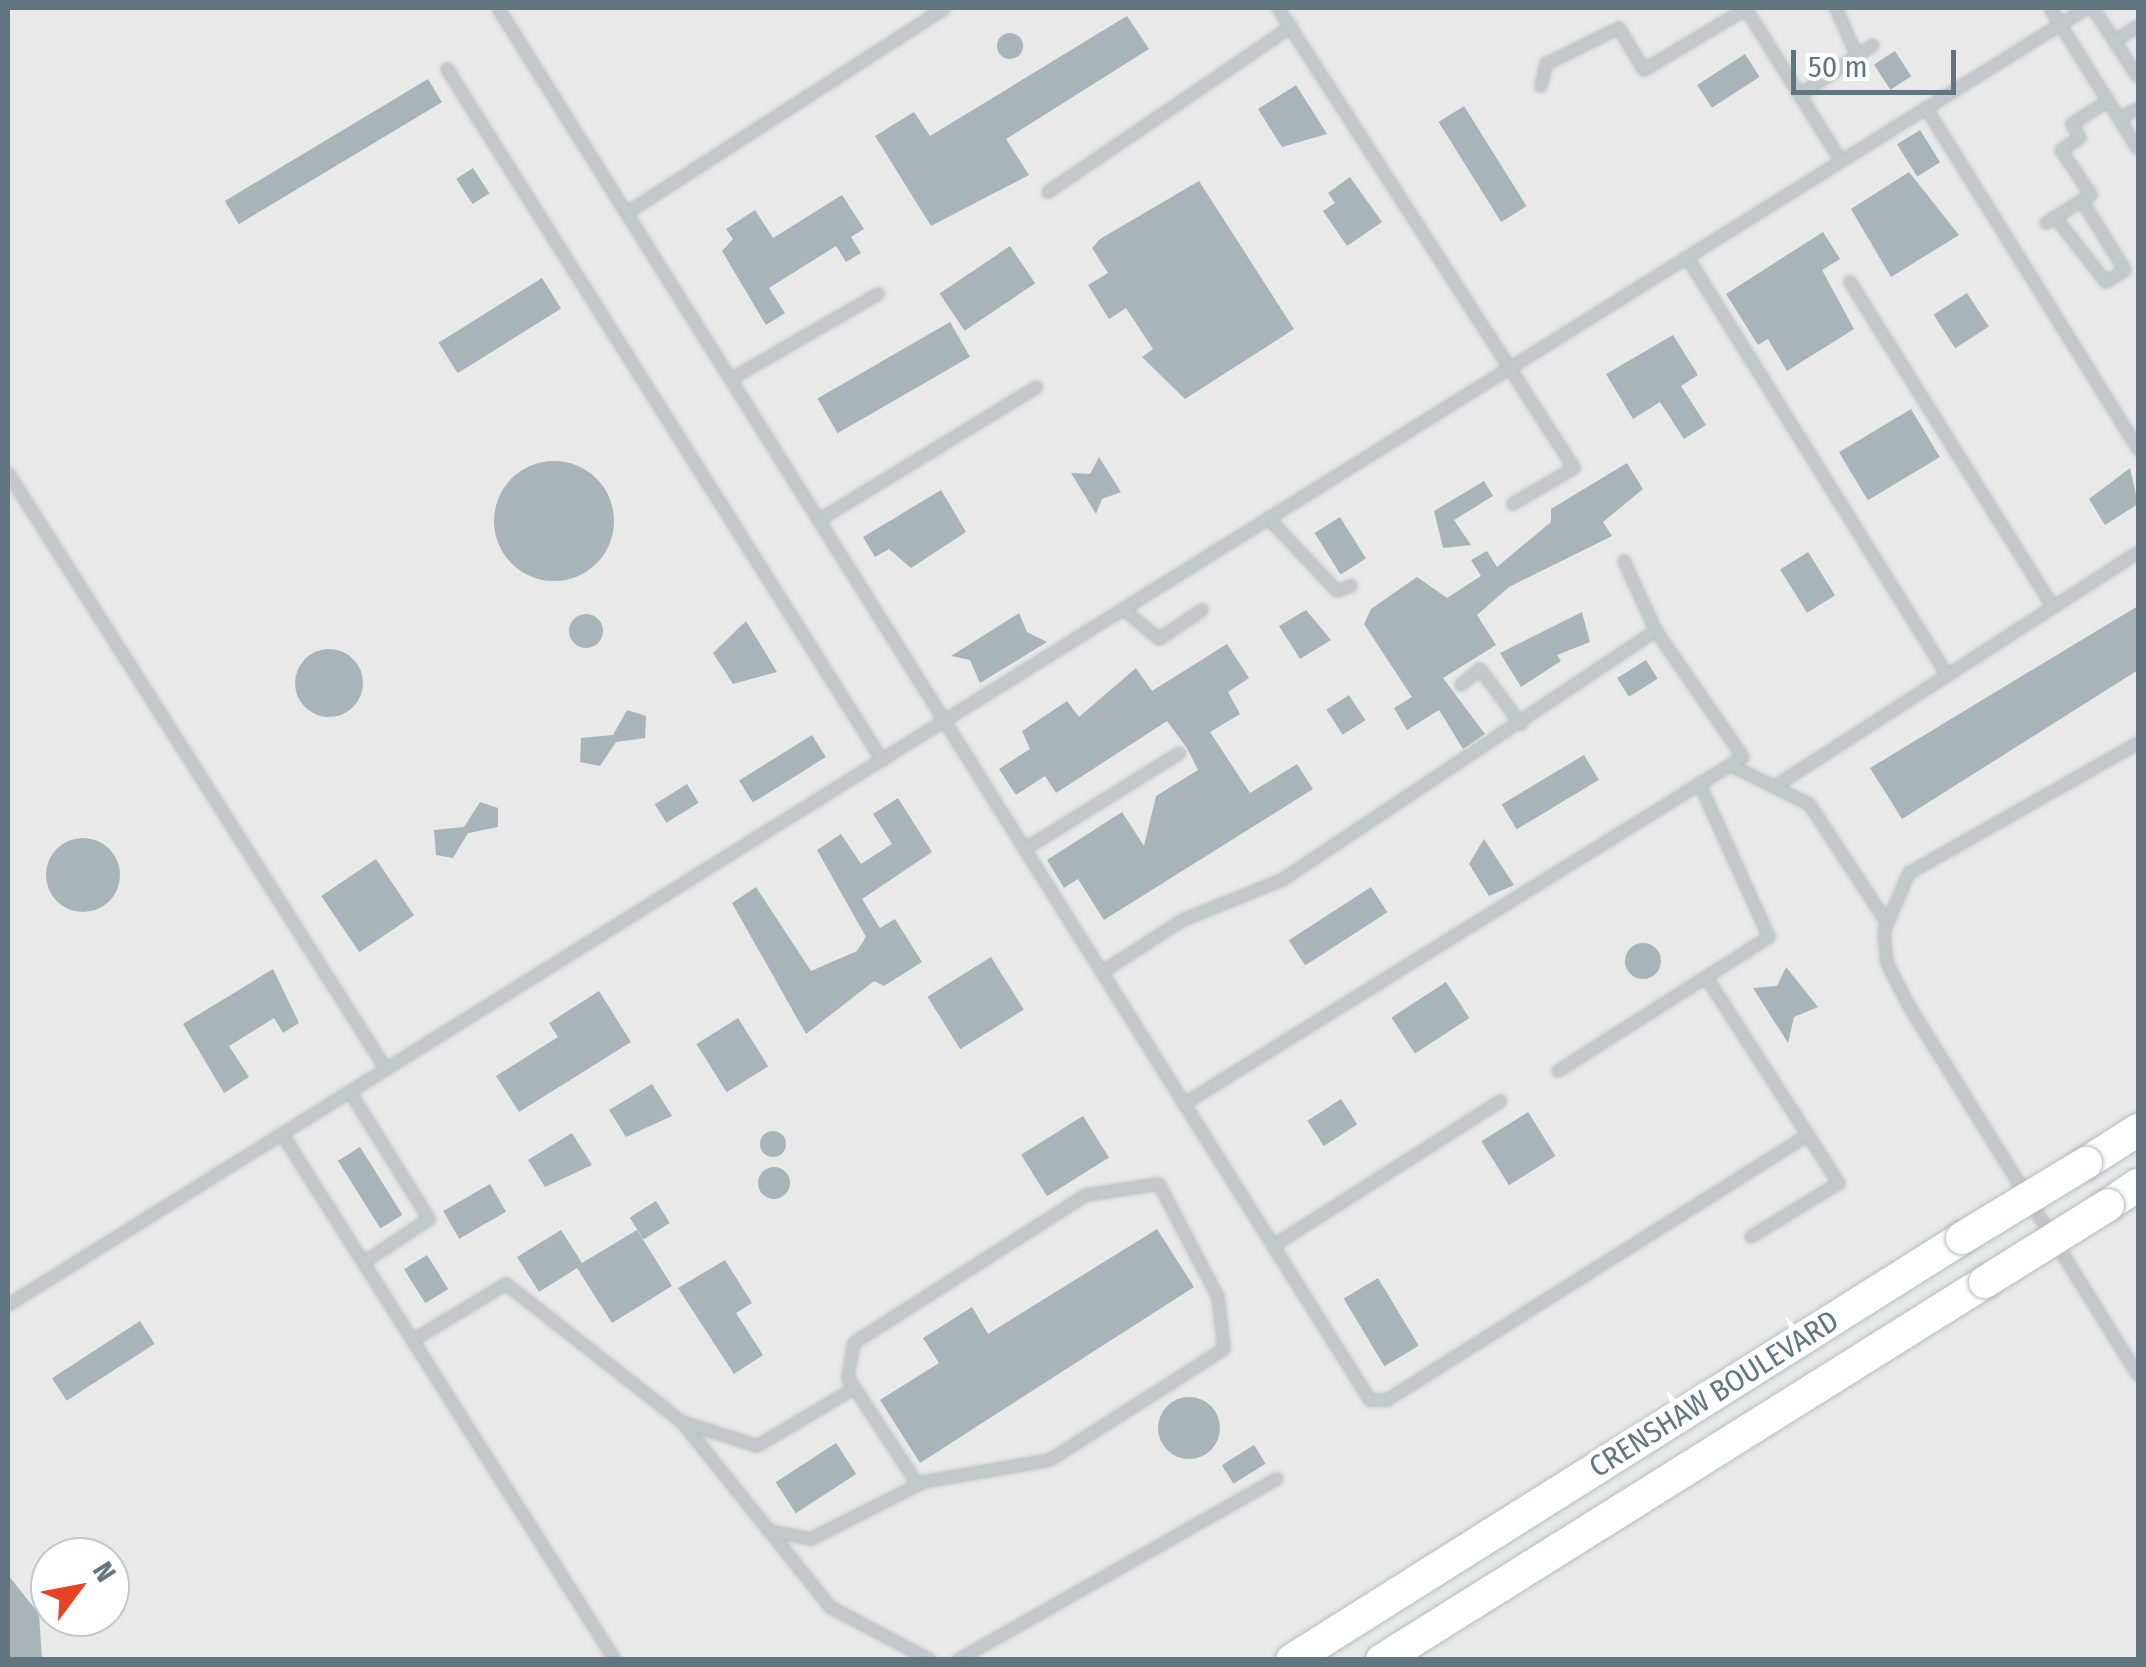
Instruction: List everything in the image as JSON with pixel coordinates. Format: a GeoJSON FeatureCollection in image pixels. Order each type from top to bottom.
{"type":"FeatureCollection","features":[{"type":"Feature","properties":{"kind":"main road","name":"CRENSHAW BOULEVARD"},"geometry":{"type":"LineString","coordinates":[[1292,1660],[2138,1130]]}},
{"type":"Feature","properties":{"kind":"main road","name":"CRENSHAW BOULEVARD"},"geometry":{"type":"LineString","coordinates":[[1382,1660],[1415,1651],[2138,1186]]}},
{"type":"Feature","properties":{"kind":"lane"},"geometry":{"type":"LineString","coordinates":[[498,8],[1364,1394],[1379,1402],[1806,1136]]}},
{"type":"Feature","properties":{"kind":"lane"},"geometry":{"type":"LineString","coordinates":[[627,213],[945,8]]}},
{"type":"Feature","properties":{"kind":"lane"},"geometry":{"type":"LineString","coordinates":[[1278,8],[1574,468],[1513,504]]}},
{"type":"Feature","properties":{"kind":"lane"},"geometry":{"type":"LineString","coordinates":[[1836,8],[1857,56]]}},
{"type":"Feature","properties":{"kind":"lane"},"geometry":{"type":"LineString","coordinates":[[2050,8],[2138,149]]}},
{"type":"Feature","properties":{"kind":"lane"},"geometry":{"type":"LineString","coordinates":[[8,1305],[2060,24],[2090,8],[2138,77]]}},
{"type":"Feature","properties":{"kind":"lane"},"geometry":{"type":"LineString","coordinates":[[1541,86],[1546,64],[1618,28],[1644,70],[1746,9],[1841,161]]}},
{"type":"Feature","properties":{"kind":"lane"},"geometry":{"type":"LineString","coordinates":[[2115,41],[2138,26]]}},
{"type":"Feature","properties":{"kind":"lane"},"geometry":{"type":"LineString","coordinates":[[1048,192],[1291,28]]}},
{"type":"Feature","properties":{"kind":"lane"},"geometry":{"type":"LineString","coordinates":[[1800,95],[1873,45]]}},
{"type":"Feature","properties":{"kind":"lane"},"geometry":{"type":"LineString","coordinates":[[447,68],[882,760]]}},
{"type":"Feature","properties":{"kind":"lane"},"geometry":{"type":"LineString","coordinates":[[2082,201],[2125,270],[2106,282],[2051,220],[2091,195],[2061,150],[2080,138],[2072,124],[2108,101]]}},
{"type":"Feature","properties":{"kind":"lane"},"geometry":{"type":"LineString","coordinates":[[1926,108],[2138,449]]}},
{"type":"Feature","properties":{"kind":"lane"},"geometry":{"type":"LineString","coordinates":[[2120,119],[2138,108]]}},
{"type":"Feature","properties":{"kind":"lane"},"geometry":{"type":"LineString","coordinates":[[1687,257],[1947,675]]}},
{"type":"Feature","properties":{"kind":"lane"},"geometry":{"type":"LineString","coordinates":[[1850,282],[2053,607]]}},
{"type":"Feature","properties":{"kind":"lane"},"geometry":{"type":"LineString","coordinates":[[731,379],[878,294]]}},
{"type":"Feature","properties":{"kind":"lane"},"geometry":{"type":"LineString","coordinates":[[819,520],[1037,387]]}},
{"type":"Feature","properties":{"kind":"lane"},"geometry":{"type":"LineString","coordinates":[[8,472],[386,1069]]}},
{"type":"Feature","properties":{"kind":"lane"},"geometry":{"type":"LineString","coordinates":[[1268,518],[1337,591],[1351,586]]}},
{"type":"Feature","properties":{"kind":"lane"},"geometry":{"type":"LineString","coordinates":[[1774,787],[2138,552]]}},
{"type":"Feature","properties":{"kind":"lane"},"geometry":{"type":"LineString","coordinates":[[1184,1104],[1743,757],[1656,632],[1656,615],[1624,562]]}},
{"type":"Feature","properties":{"kind":"lane"},"geometry":{"type":"LineString","coordinates":[[1123,609],[1159,638],[1202,610]]}},
{"type":"Feature","properties":{"kind":"lane"},"geometry":{"type":"LineString","coordinates":[[1102,972],[1183,920],[1282,880],[1656,632]]}},
{"type":"Feature","properties":{"kind":"lane"},"geometry":{"type":"LineString","coordinates":[[1460,685],[1480,670],[1521,724]]}},
{"type":"Feature","properties":{"kind":"lane"},"geometry":{"type":"LineString","coordinates":[[2138,758],[2135,745],[1909,872],[1886,921],[1887,962],[1909,1006],[2138,1376]]}},
{"type":"Feature","properties":{"kind":"lane"},"geometry":{"type":"LineString","coordinates":[[1025,849],[1180,753]]}},
{"type":"Feature","properties":{"kind":"lane"},"geometry":{"type":"LineString","coordinates":[[1730,765],[1809,804],[1886,921]]}},
{"type":"Feature","properties":{"kind":"lane"},"geometry":{"type":"LineString","coordinates":[[1558,1071],[1708,980],[1769,937],[1699,783]]}},
{"type":"Feature","properties":{"kind":"lane"},"geometry":{"type":"LineString","coordinates":[[1708,980],[1839,1183],[1751,1237]]}},
{"type":"Feature","properties":{"kind":"lane"},"geometry":{"type":"LineString","coordinates":[[350,1092],[429,1219],[366,1261]]}},
{"type":"Feature","properties":{"kind":"lane"},"geometry":{"type":"LineString","coordinates":[[1273,1246],[1501,1102]]}},
{"type":"Feature","properties":{"kind":"lane"},"geometry":{"type":"LineString","coordinates":[[282,1134],[366,1261],[614,1660]]}},
{"type":"Feature","properties":{"kind":"lane"},"geometry":{"type":"LineString","coordinates":[[769,1531],[811,1538],[918,1485],[1050,1460],[1224,1349],[1218,1297],[1160,1184],[1086,1195],[854,1343],[855,1388],[918,1485]]}},
{"type":"Feature","properties":{"kind":"lane"},"geometry":{"type":"LineString","coordinates":[[414,1339],[506,1284],[682,1422],[830,1607],[930,1660]]}},
{"type":"Feature","properties":{"kind":"lane"},"geometry":{"type":"LineString","coordinates":[[682,1422],[757,1446],[855,1388]]}},
{"type":"Feature","properties":{"kind":"lane"},"geometry":{"type":"LineString","coordinates":[[958,1660],[1277,1479]]}},
{"type":"Feature","properties":{"kind":"shaded area"},"geometry":{"type":"Polygon","coordinates":[[[8,8],[2138,8],[2138,1659],[8,1660],[8,8]]]}},
{"type":"Feature","properties":{"kind":"building"},"geometry":{"type":"Polygon","coordinates":[[[1127,16],[1149,49],[1006,139],[1029,175],[931,226],[875,136],[914,112],[930,136],[1127,16]]]}},
{"type":"Feature","properties":{"kind":"building"},"geometry":{"type":"Polygon","coordinates":[[[1010,33],[1019,37],[1023,46],[1019,55],[1010,59],[1001,55],[997,46],[1001,37],[1010,33]]]}},
{"type":"Feature","properties":{"kind":"building"},"geometry":{"type":"Polygon","coordinates":[[[1895,51],[1911,76],[1890,90],[1874,65],[1895,51]]]}},
{"type":"Feature","properties":{"kind":"building"},"geometry":{"type":"Polygon","coordinates":[[[1745,54],[1760,77],[1712,108],[1697,85],[1745,54]]]}},
{"type":"Feature","properties":{"kind":"building"},"geometry":{"type":"Polygon","coordinates":[[[428,79],[442,102],[239,224],[225,201],[428,79]]]}},
{"type":"Feature","properties":{"kind":"building"},"geometry":{"type":"Polygon","coordinates":[[[1296,85],[1327,134],[1282,147],[1258,109],[1296,85]]]}},
{"type":"Feature","properties":{"kind":"building"},"geometry":{"type":"Polygon","coordinates":[[[1464,106],[1527,206],[1501,222],[1439,122],[1464,106]]]}},
{"type":"Feature","properties":{"kind":"building"},"geometry":{"type":"Polygon","coordinates":[[[1920,130],[1940,162],[1917,177],[1897,144],[1920,130]]]}},
{"type":"Feature","properties":{"kind":"building"},"geometry":{"type":"Polygon","coordinates":[[[473,168],[489,193],[473,204],[456,179],[473,168]]]}},
{"type":"Feature","properties":{"kind":"building"},"geometry":{"type":"Polygon","coordinates":[[[1909,172],[1959,235],[1891,277],[1851,209],[1909,172]]]}},
{"type":"Feature","properties":{"kind":"building"},"geometry":{"type":"Polygon","coordinates":[[[1350,177],[1382,222],[1347,246],[1323,211],[1335,203],[1328,193],[1350,177]]]}},
{"type":"Feature","properties":{"kind":"building"},"geometry":{"type":"Polygon","coordinates":[[[1199,181],[1294,329],[1185,399],[1142,357],[1153,349],[1126,308],[1109,319],[1088,285],[1108,273],[1092,248],[1100,239],[1199,181]]]}},
{"type":"Feature","properties":{"kind":"building"},"geometry":{"type":"Polygon","coordinates":[[[842,195],[864,229],[851,237],[861,253],[846,262],[836,246],[769,288],[785,313],[766,325],[722,251],[733,239],[726,229],[755,210],[773,238],[842,195]]]}},
{"type":"Feature","properties":{"kind":"building"},"geometry":{"type":"Polygon","coordinates":[[[1823,232],[1840,259],[1822,270],[1854,329],[1787,371],[1768,339],[1758,345],[1726,294],[1823,232]]]}},
{"type":"Feature","properties":{"kind":"building"},"geometry":{"type":"Polygon","coordinates":[[[1010,246],[1035,283],[965,331],[940,294],[1010,246]]]}},
{"type":"Feature","properties":{"kind":"building"},"geometry":{"type":"Polygon","coordinates":[[[542,278],[561,309],[458,373],[439,343],[542,278]]]}},
{"type":"Feature","properties":{"kind":"building"},"geometry":{"type":"Polygon","coordinates":[[[1967,293],[1989,327],[1955,348],[1933,315],[1967,293]]]}},
{"type":"Feature","properties":{"kind":"building"},"geometry":{"type":"Polygon","coordinates":[[[950,322],[970,357],[837,433],[817,398],[950,322]]]}},
{"type":"Feature","properties":{"kind":"building"},"geometry":{"type":"Polygon","coordinates":[[[1673,335],[1698,375],[1681,386],[1706,425],[1684,439],[1660,402],[1633,419],[1606,374],[1673,335]]]}},
{"type":"Feature","properties":{"kind":"building"},"geometry":{"type":"Polygon","coordinates":[[[1911,409],[1940,457],[1868,500],[1839,452],[1911,409]]]}},
{"type":"Feature","properties":{"kind":"building"},"geometry":{"type":"Polygon","coordinates":[[[1099,457],[1121,492],[1102,499],[1096,514],[1071,473],[1090,474],[1099,457]]]}},
{"type":"Feature","properties":{"kind":"building"},"geometry":{"type":"Polygon","coordinates":[[[554,461],[577,465],[597,478],[610,498],[614,521],[610,544],[597,564],[577,577],[554,581],[531,577],[511,564],[498,544],[494,521],[498,498],[511,478],[531,465],[554,461]]]}},
{"type":"Feature","properties":{"kind":"building"},"geometry":{"type":"Polygon","coordinates":[[[1627,463],[1643,489],[1603,522],[1612,536],[1509,587],[1477,615],[1496,645],[1443,678],[1485,734],[1463,749],[1439,710],[1407,730],[1394,708],[1412,697],[1364,624],[1371,609],[1417,577],[1447,598],[1481,576],[1471,560],[1487,551],[1497,567],[1551,522],[1551,509],[1627,463]]]}},
{"type":"Feature","properties":{"kind":"building"},"geometry":{"type":"Polygon","coordinates":[[[2130,468],[2138,504],[2105,525],[2089,499],[2130,468]]]}},
{"type":"Feature","properties":{"kind":"building"},"geometry":{"type":"Polygon","coordinates":[[[1484,481],[1493,496],[1454,520],[1471,545],[1443,548],[1434,511],[1484,481]]]}},
{"type":"Feature","properties":{"kind":"building"},"geometry":{"type":"Polygon","coordinates":[[[941,490],[966,532],[911,568],[889,549],[875,557],[863,537],[941,490]]]}},
{"type":"Feature","properties":{"kind":"building"},"geometry":{"type":"Polygon","coordinates":[[[1340,517],[1366,559],[1341,574],[1315,533],[1340,517]]]}},
{"type":"Feature","properties":{"kind":"building"},"geometry":{"type":"Polygon","coordinates":[[[1808,552],[1835,595],[1807,613],[1780,569],[1808,552]]]}},
{"type":"Feature","properties":{"kind":"building"},"geometry":{"type":"Polygon","coordinates":[[[2138,606],[2138,670],[1902,819],[1870,768],[2138,606]]]}},
{"type":"Feature","properties":{"kind":"building"},"geometry":{"type":"Polygon","coordinates":[[[1306,610],[1331,640],[1300,659],[1279,626],[1306,610]]]}},
{"type":"Feature","properties":{"kind":"building"},"geometry":{"type":"Polygon","coordinates":[[[1582,612],[1590,642],[1557,655],[1561,661],[1521,687],[1500,653],[1582,612]]]}},
{"type":"Feature","properties":{"kind":"building"},"geometry":{"type":"Polygon","coordinates":[[[1019,613],[1027,632],[1047,642],[980,683],[970,660],[951,656],[1019,613]]]}},
{"type":"Feature","properties":{"kind":"building"},"geometry":{"type":"Polygon","coordinates":[[[586,614],[598,619],[603,631],[598,643],[586,648],[574,643],[569,631],[574,619],[586,614]]]}},
{"type":"Feature","properties":{"kind":"building"},"geometry":{"type":"Polygon","coordinates":[[[746,621],[777,672],[733,684],[713,653],[746,621]]]}},
{"type":"Feature","properties":{"kind":"building"},"geometry":{"type":"Polygon","coordinates":[[[1227,644],[1249,678],[1228,692],[1240,714],[1210,732],[1250,793],[1297,764],[1313,789],[1104,920],[1078,879],[1064,888],[1047,860],[1122,812],[1144,846],[1156,796],[1198,770],[1187,748],[1167,721],[1056,793],[1045,776],[1016,795],[999,769],[1030,749],[1022,731],[1067,701],[1079,717],[1136,668],[1152,691],[1227,644]]]}},
{"type":"Feature","properties":{"kind":"building"},"geometry":{"type":"Polygon","coordinates":[[[329,649],[353,659],[363,683],[353,707],[329,717],[305,707],[295,683],[305,659],[329,649]]]}},
{"type":"Feature","properties":{"kind":"building"},"geometry":{"type":"Polygon","coordinates":[[[1646,660],[1658,679],[1629,697],[1617,678],[1646,660]]]}},
{"type":"Feature","properties":{"kind":"building"},"geometry":{"type":"Polygon","coordinates":[[[1349,695],[1365,720],[1343,735],[1326,710],[1349,695]]]}},
{"type":"Feature","properties":{"kind":"building"},"geometry":{"type":"Polygon","coordinates":[[[627,710],[646,716],[645,738],[616,742],[600,766],[580,762],[581,738],[613,735],[627,710]]]}},
{"type":"Feature","properties":{"kind":"building"},"geometry":{"type":"Polygon","coordinates":[[[812,735],[826,757],[753,803],[739,781],[812,735]]]}},
{"type":"Feature","properties":{"kind":"building"},"geometry":{"type":"Polygon","coordinates":[[[1584,755],[1599,780],[1517,829],[1502,804],[1584,755]]]}},
{"type":"Feature","properties":{"kind":"building"},"geometry":{"type":"Polygon","coordinates":[[[687,784],[699,803],[666,823],[655,804],[687,784]]]}},
{"type":"Feature","properties":{"kind":"building"},"geometry":{"type":"Polygon","coordinates":[[[898,798],[932,852],[862,899],[880,928],[895,919],[922,962],[884,986],[874,981],[806,1034],[732,903],[756,887],[811,971],[857,951],[866,937],[817,850],[841,834],[861,864],[892,844],[873,814],[898,798]]]}},
{"type":"Feature","properties":{"kind":"building"},"geometry":{"type":"Polygon","coordinates":[[[480,802],[498,808],[498,827],[468,833],[453,858],[436,855],[434,830],[464,827],[480,802]]]}},
{"type":"Feature","properties":{"kind":"building"},"geometry":{"type":"Polygon","coordinates":[[[83,838],[97,840],[109,849],[118,861],[118,889],[109,901],[97,910],[83,912],[69,910],[57,901],[48,889],[46,875],[48,861],[57,849],[69,840],[83,838]]]}},
{"type":"Feature","properties":{"kind":"building"},"geometry":{"type":"Polygon","coordinates":[[[1484,839],[1514,885],[1489,896],[1469,864],[1484,839]]]}},
{"type":"Feature","properties":{"kind":"building"},"geometry":{"type":"Polygon","coordinates":[[[376,859],[414,915],[359,952],[321,896],[376,859]]]}},
{"type":"Feature","properties":{"kind":"building"},"geometry":{"type":"Polygon","coordinates":[[[1371,887],[1387,912],[1305,966],[1289,940],[1371,887]]]}},
{"type":"Feature","properties":{"kind":"building"},"geometry":{"type":"Polygon","coordinates":[[[1643,943],[1656,948],[1661,961],[1656,974],[1643,979],[1630,974],[1625,961],[1630,948],[1643,943]]]}},
{"type":"Feature","properties":{"kind":"building"},"geometry":{"type":"Polygon","coordinates":[[[991,957],[1024,1010],[960,1049],[927,997],[991,957]]]}},
{"type":"Feature","properties":{"kind":"building"},"geometry":{"type":"Polygon","coordinates":[[[1786,967],[1818,1007],[1794,1017],[1788,1043],[1753,988],[1777,986],[1786,967]]]}},
{"type":"Feature","properties":{"kind":"building"},"geometry":{"type":"Polygon","coordinates":[[[273,969],[299,1023],[283,1033],[274,1018],[229,1046],[249,1077],[224,1093],[183,1024],[273,969]]]}},
{"type":"Feature","properties":{"kind":"building"},"geometry":{"type":"Polygon","coordinates":[[[1446,982],[1469,1018],[1415,1053],[1391,1017],[1446,982]]]}},
{"type":"Feature","properties":{"kind":"building"},"geometry":{"type":"Polygon","coordinates":[[[599,991],[631,1042],[519,1112],[496,1076],[558,1037],[549,1023],[599,991]]]}},
{"type":"Feature","properties":{"kind":"building"},"geometry":{"type":"Polygon","coordinates":[[[738,1018],[768,1066],[727,1092],[696,1044],[738,1018]]]}},
{"type":"Feature","properties":{"kind":"building"},"geometry":{"type":"Polygon","coordinates":[[[652,1084],[672,1116],[626,1137],[609,1110],[652,1084]]]}},
{"type":"Feature","properties":{"kind":"building"},"geometry":{"type":"Polygon","coordinates":[[[1341,1099],[1357,1124],[1324,1146],[1307,1121],[1341,1099]]]}},
{"type":"Feature","properties":{"kind":"building"},"geometry":{"type":"Polygon","coordinates":[[[1528,1112],[1556,1156],[1509,1185],[1481,1141],[1528,1112]]]}},
{"type":"Feature","properties":{"kind":"building"},"geometry":{"type":"Polygon","coordinates":[[[1083,1116],[1109,1158],[1047,1196],[1021,1155],[1083,1116]]]}},
{"type":"Feature","properties":{"kind":"building"},"geometry":{"type":"Polygon","coordinates":[[[773,1131],[782,1135],[786,1144],[782,1153],[773,1157],[764,1153],[760,1144],[764,1135],[773,1131]]]}},
{"type":"Feature","properties":{"kind":"building"},"geometry":{"type":"Polygon","coordinates":[[[572,1133],[592,1165],[545,1187],[528,1160],[572,1133]]]}},
{"type":"Feature","properties":{"kind":"building"},"geometry":{"type":"Polygon","coordinates":[[[360,1147],[402,1215],[380,1229],[338,1161],[360,1147]]]}},
{"type":"Feature","properties":{"kind":"building"},"geometry":{"type":"Polygon","coordinates":[[[774,1167],[785,1172],[790,1183],[785,1194],[774,1199],[763,1194],[758,1183],[763,1172],[774,1167]]]}},
{"type":"Feature","properties":{"kind":"building"},"geometry":{"type":"Polygon","coordinates":[[[490,1184],[506,1212],[459,1239],[443,1211],[490,1184]]]}},
{"type":"Feature","properties":{"kind":"building"},"geometry":{"type":"Polygon","coordinates":[[[656,1201],[670,1223],[643,1239],[630,1217],[656,1201]]]}},
{"type":"Feature","properties":{"kind":"building"},"geometry":{"type":"Polygon","coordinates":[[[1157,1229],[1194,1287],[920,1463],[880,1400],[939,1363],[923,1338],[972,1307],[988,1334],[1157,1229]]]}},
{"type":"Feature","properties":{"kind":"building"},"geometry":{"type":"Polygon","coordinates":[[[561,1230],[582,1263],[637,1230],[672,1286],[612,1323],[577,1268],[539,1292],[517,1257],[561,1230]]]}},
{"type":"Feature","properties":{"kind":"building"},"geometry":{"type":"Polygon","coordinates":[[[427,1255],[448,1289],[425,1303],[404,1269],[427,1255]]]}},
{"type":"Feature","properties":{"kind":"building"},"geometry":{"type":"Polygon","coordinates":[[[725,1260],[752,1303],[736,1313],[763,1355],[734,1374],[678,1288],[725,1260]]]}},
{"type":"Feature","properties":{"kind":"building"},"geometry":{"type":"Polygon","coordinates":[[[1378,1278],[1419,1346],[1384,1366],[1344,1299],[1378,1278]]]}},
{"type":"Feature","properties":{"kind":"building"},"geometry":{"type":"Polygon","coordinates":[[[140,1321],[155,1344],[67,1401],[52,1378],[140,1321]]]}},
{"type":"Feature","properties":{"kind":"building"},"geometry":{"type":"Polygon","coordinates":[[[1189,1397],[1211,1406],[1220,1428],[1211,1450],[1189,1459],[1167,1450],[1158,1428],[1167,1406],[1189,1397]]]}},
{"type":"Feature","properties":{"kind":"building"},"geometry":{"type":"Polygon","coordinates":[[[836,1443],[856,1474],[796,1513],[776,1482],[836,1443]]]}},
{"type":"Feature","properties":{"kind":"building"},"geometry":{"type":"Polygon","coordinates":[[[1254,1445],[1266,1464],[1233,1484],[1222,1465],[1254,1445]]]}},
{"type":"Feature","properties":{"kind":"building"},"geometry":{"type":"Polygon","coordinates":[[[8,1575],[30,1603],[30,1637],[40,1637],[42,1660],[8,1660],[8,1575]]]}}]}
